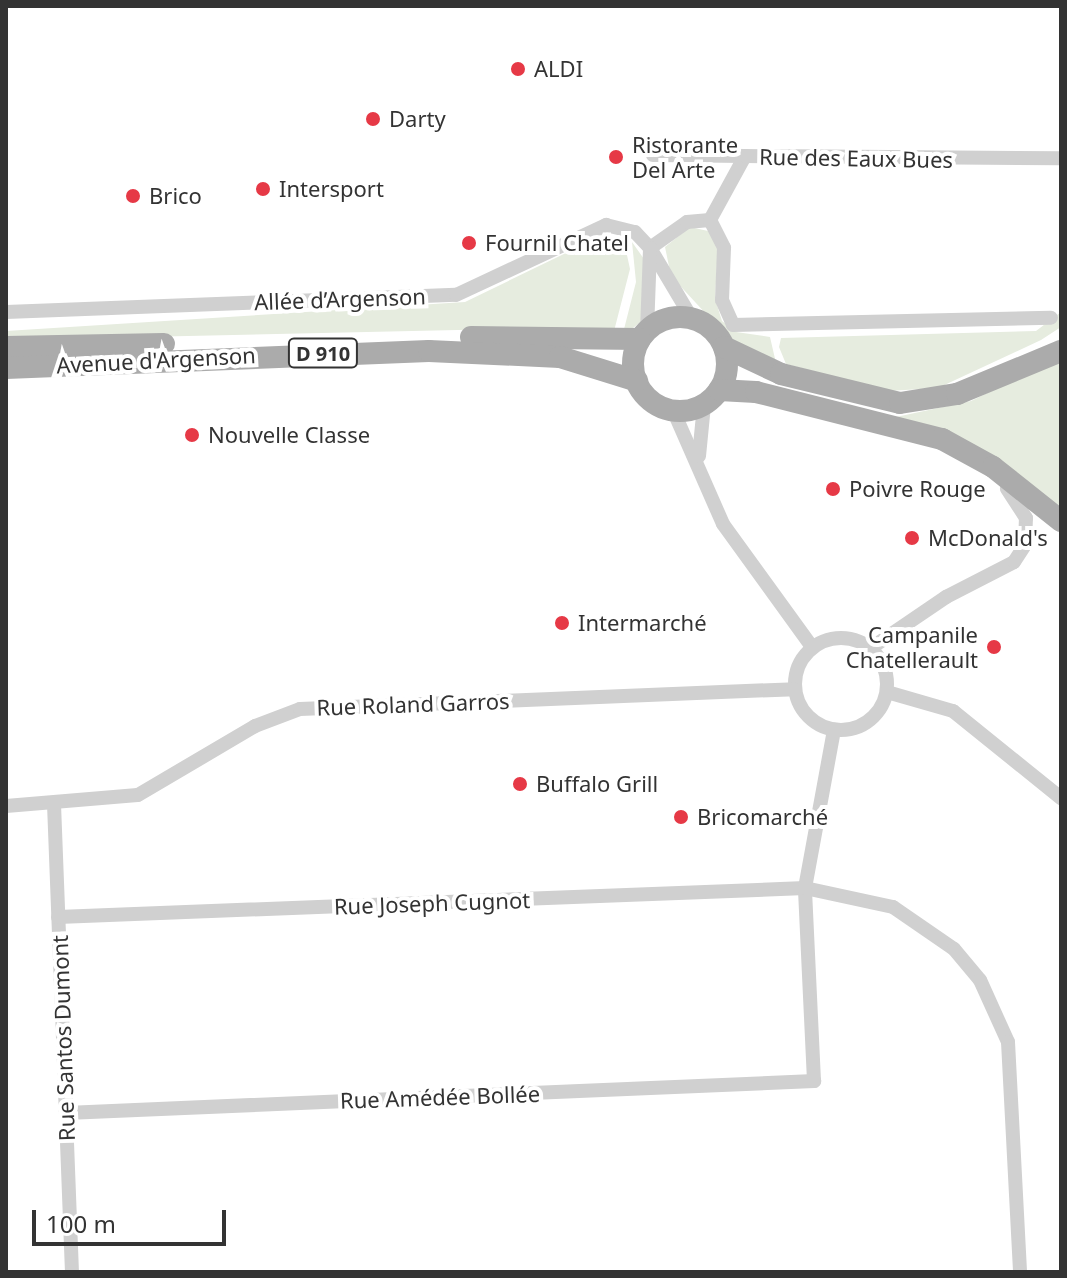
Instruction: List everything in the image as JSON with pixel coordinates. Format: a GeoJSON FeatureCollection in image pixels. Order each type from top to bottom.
{"type":"FeatureCollection","features":[{"type":"Feature","properties":{"kind":"main road"},"geometry":{"type":"LineString","coordinates":[[1061,351],[942,398],[900,403],[781,374],[724,347],[711,328],[691,317],[644,335],[637,381],[651,401],[673,410],[712,398],[756,392],[900,426],[975,455],[1061,521]]}},
{"type":"Feature","properties":{"kind":"main road"},"geometry":{"type":"LineString","coordinates":[[1003,375],[1056,326]]}},
{"type":"Feature","properties":{"kind":"main road","name":"Avenue d'Argenson"},"geometry":{"type":"LineString","coordinates":[[6,347],[644,335]]}},
{"type":"Feature","properties":{"kind":"main road"},"geometry":{"type":"LineString","coordinates":[[712,398],[724,347]]}},
{"type":"Feature","properties":{"kind":"main road","name":"Avenue d'Argenson"},"geometry":{"type":"LineString","coordinates":[[6,368],[429,351],[560,357],[637,381]]}},
{"type":"Feature","properties":{"kind":"main road"},"geometry":{"type":"LineString","coordinates":[[1027,493],[1061,528]]}},
{"type":"Feature","properties":{"kind":"street"},"geometry":{"type":"LineString","coordinates":[[653,155],[745,156]]}},
{"type":"Feature","properties":{"kind":"street","name":"Rue des Eaux Bues"},"geometry":{"type":"LineString","coordinates":[[710,220],[745,156],[1061,158]]}},
{"type":"Feature","properties":{"kind":"street"},"geometry":{"type":"LineString","coordinates":[[644,335],[650,248],[687,222],[710,220],[726,258],[724,310],[744,328],[1056,326]]}},
{"type":"Feature","properties":{"kind":"street","name":"Allée d’Argenson"},"geometry":{"type":"LineString","coordinates":[[6,312],[456,295],[591,228],[621,226],[650,248],[691,317]]}},
{"type":"Feature","properties":{"kind":"street"},"geometry":{"type":"LineString","coordinates":[[699,464],[712,398]]}},
{"type":"Feature","properties":{"kind":"street"},"geometry":{"type":"LineString","coordinates":[[673,410],[728,533],[812,647]]}},
{"type":"Feature","properties":{"kind":"street"},"geometry":{"type":"LineString","coordinates":[[871,648],[946,597],[1009,567],[1027,536],[1023,506],[1009,490],[900,426]]}},
{"type":"Feature","properties":{"kind":"street"},"geometry":{"type":"LineString","coordinates":[[812,647],[848,638],[871,648],[887,692]]}},
{"type":"Feature","properties":{"kind":"street"},"geometry":{"type":"LineString","coordinates":[[812,647],[795,689],[807,716],[834,730],[862,725],[887,692]]}},
{"type":"Feature","properties":{"kind":"street","name":"Rue Roland Garros"},"geometry":{"type":"LineString","coordinates":[[6,806],[138,795],[255,726],[300,709],[795,689]]}},
{"type":"Feature","properties":{"kind":"street"},"geometry":{"type":"LineString","coordinates":[[887,692],[923,699],[976,725],[1061,798]]}},
{"type":"Feature","properties":{"kind":"street"},"geometry":{"type":"LineString","coordinates":[[805,888],[834,730]]}},
{"type":"Feature","properties":{"kind":"street","name":"Rue Santos Dumont"},"geometry":{"type":"LineString","coordinates":[[54,804],[72,1272]]}},
{"type":"Feature","properties":{"kind":"street","name":"Rue Joseph Cugnot"},"geometry":{"type":"LineString","coordinates":[[58,917],[805,888],[860,895],[924,924],[985,990],[1008,1042],[1013,1078],[1020,1272]]}},
{"type":"Feature","properties":{"kind":"street","name":"Rue Amédée Bollée"},"geometry":{"type":"LineString","coordinates":[[66,1113],[814,1081],[805,888]]}},
{"type":"Feature","properties":{"kind":"shaded area"},"geometry":{"type":"Polygon","coordinates":[[[690,227],[708,231],[718,245],[715,299],[722,321],[736,332],[770,337],[776,363],[732,342],[671,276],[665,247],[690,227]]]}},
{"type":"Feature","properties":{"kind":"shaded area"},"geometry":{"type":"Polygon","coordinates":[[[603,235],[624,241],[630,269],[613,335],[503,329],[6,340],[6,331],[465,302],[603,235]]]}},
{"type":"Feature","properties":{"kind":"shaded area"},"geometry":{"type":"Polygon","coordinates":[[[632,242],[644,259],[644,319],[622,337],[636,282],[632,242]]]}},
{"type":"Feature","properties":{"kind":"shaded area"},"geometry":{"type":"Polygon","coordinates":[[[1061,312],[1061,327],[1041,340],[938,388],[888,391],[786,364],[779,347],[781,338],[1036,331],[1061,312]]]}},
{"type":"Feature","properties":{"kind":"shaded area"},"geometry":{"type":"Polygon","coordinates":[[[1061,357],[1061,516],[989,453],[896,417],[971,401],[1061,357]]]}},
{"type":"Feature","properties":{"kind":"place","name":"ALDI"},"geometry":{"type":"Point","coordinates":[518,69]}},
{"type":"Feature","properties":{"kind":"place","name":"Darty"},"geometry":{"type":"Point","coordinates":[373,119]}},
{"type":"Feature","properties":{"kind":"place","name":"Ristorante Del Arte"},"geometry":{"type":"Point","coordinates":[616,157]}},
{"type":"Feature","properties":{"kind":"place","name":"Intersport"},"geometry":{"type":"Point","coordinates":[263,189]}},
{"type":"Feature","properties":{"kind":"place","name":"Brico"},"geometry":{"type":"Point","coordinates":[133,196]}},
{"type":"Feature","properties":{"kind":"place","name":"Fournil Chatel"},"geometry":{"type":"Point","coordinates":[469,243]}},
{"type":"Feature","properties":{"kind":"place","name":"Nouvelle Classe"},"geometry":{"type":"Point","coordinates":[192,435]}},
{"type":"Feature","properties":{"kind":"place","name":"Poivre Rouge"},"geometry":{"type":"Point","coordinates":[833,489]}},
{"type":"Feature","properties":{"kind":"place","name":"McDonald's"},"geometry":{"type":"Point","coordinates":[912,538]}},
{"type":"Feature","properties":{"kind":"place","name":"Intermarché"},"geometry":{"type":"Point","coordinates":[562,623]}},
{"type":"Feature","properties":{"kind":"place","name":"Campanile Chatellerault"},"geometry":{"type":"Point","coordinates":[994,647]}},
{"type":"Feature","properties":{"kind":"place","name":"Buffalo Grill"},"geometry":{"type":"Point","coordinates":[520,784]}},
{"type":"Feature","properties":{"kind":"place","name":"Bricomarché"},"geometry":{"type":"Point","coordinates":[681,817]}}]}
